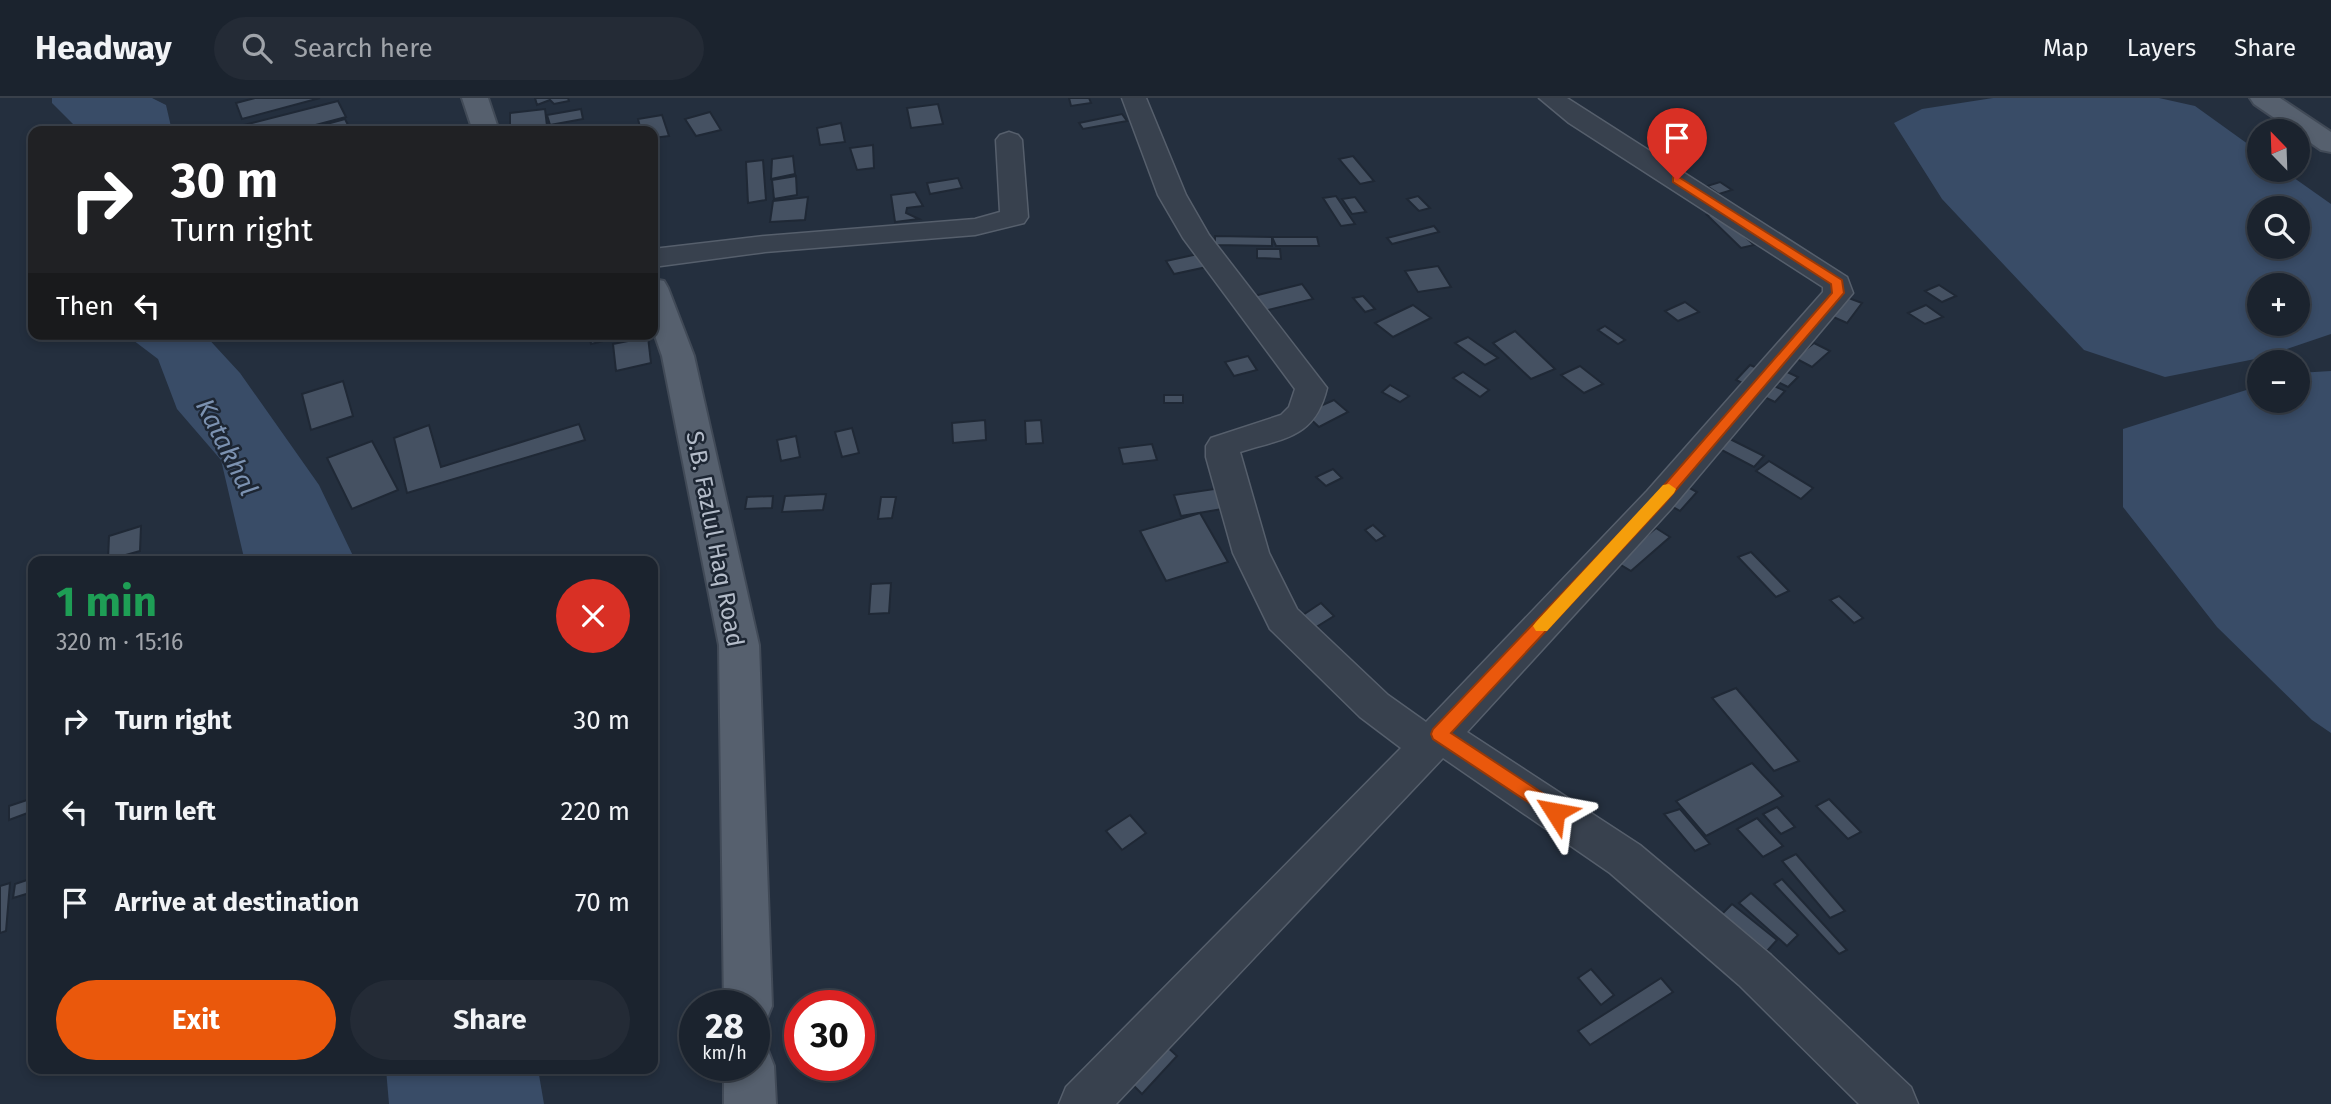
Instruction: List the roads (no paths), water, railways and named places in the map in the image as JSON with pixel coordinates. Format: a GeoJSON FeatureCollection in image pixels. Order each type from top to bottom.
{"type":"FeatureCollection","features":[{"type":"Feature","properties":{"kind":"main road"},"geometry":{"type":"LineString","coordinates":[[475,98],[484,126]]}},
{"type":"Feature","properties":{"kind":"main road"},"geometry":{"type":"LineString","coordinates":[[2263,98],[2331,144]]}},
{"type":"Feature","properties":{"kind":"main road","name":"S.B. Fazlul Haq Road"},"geometry":{"type":"LineString","coordinates":[[658,302],[678,356],[739,645],[748,990]]}},
{"type":"Feature","properties":{"kind":"main road"},"geometry":{"type":"LineString","coordinates":[[749,1081],[750,1104]]}},
{"type":"Feature","properties":{"kind":"street"},"geometry":{"type":"LineString","coordinates":[[1134,98],[1172,195],[1197,238],[1311,388],[1306,408],[1301,417],[1292,423],[1223,446],[1223,457],[1251,553],[1283,619],[1374,706],[1434,740],[1625,859],[1755,970],[1894,1104]]}},
{"type":"Feature","properties":{"kind":"street"},"geometry":{"type":"LineString","coordinates":[[1083,1104],[1434,740],[1659,500],[1838,293],[1837,283],[1578,118],[1552,98]]}},
{"type":"Feature","properties":{"kind":"street"},"geometry":{"type":"LineString","coordinates":[[658,257],[765,244],[975,227],[1001,222],[1014,217],[1009,140]]}},
{"type":"Feature","properties":{"kind":"water"},"geometry":{"type":"Polygon","coordinates":[[[52,98],[152,98],[166,105],[171,126],[74,126],[52,103],[52,98]]]}},
{"type":"Feature","properties":{"kind":"water"},"geometry":{"type":"Polygon","coordinates":[[[1993,98],[2159,98],[2195,106],[2247,143],[2247,182],[2300,182],[2331,204],[2331,334],[2284,350],[2247,350],[2247,361],[2165,377],[2084,350],[1942,199],[1894,123],[1922,109],[1993,98]]]}},
{"type":"Feature","properties":{"kind":"water","name":"Katakhal"},"geometry":{"type":"Polygon","coordinates":[[[133,340],[210,340],[240,373],[319,485],[353,556],[244,556],[221,460],[177,409],[158,359],[133,340]]]}},
{"type":"Feature","properties":{"kind":"water"},"geometry":{"type":"Polygon","coordinates":[[[2331,371],[2331,733],[2312,720],[2217,627],[2123,507],[2123,429],[2247,390],[2247,413],[2310,413],[2310,372],[2331,371]]]}},
{"type":"Feature","properties":{"kind":"water"},"geometry":{"type":"Polygon","coordinates":[[[386,1074],[539,1074],[544,1104],[389,1104],[386,1074]]]}}]}
